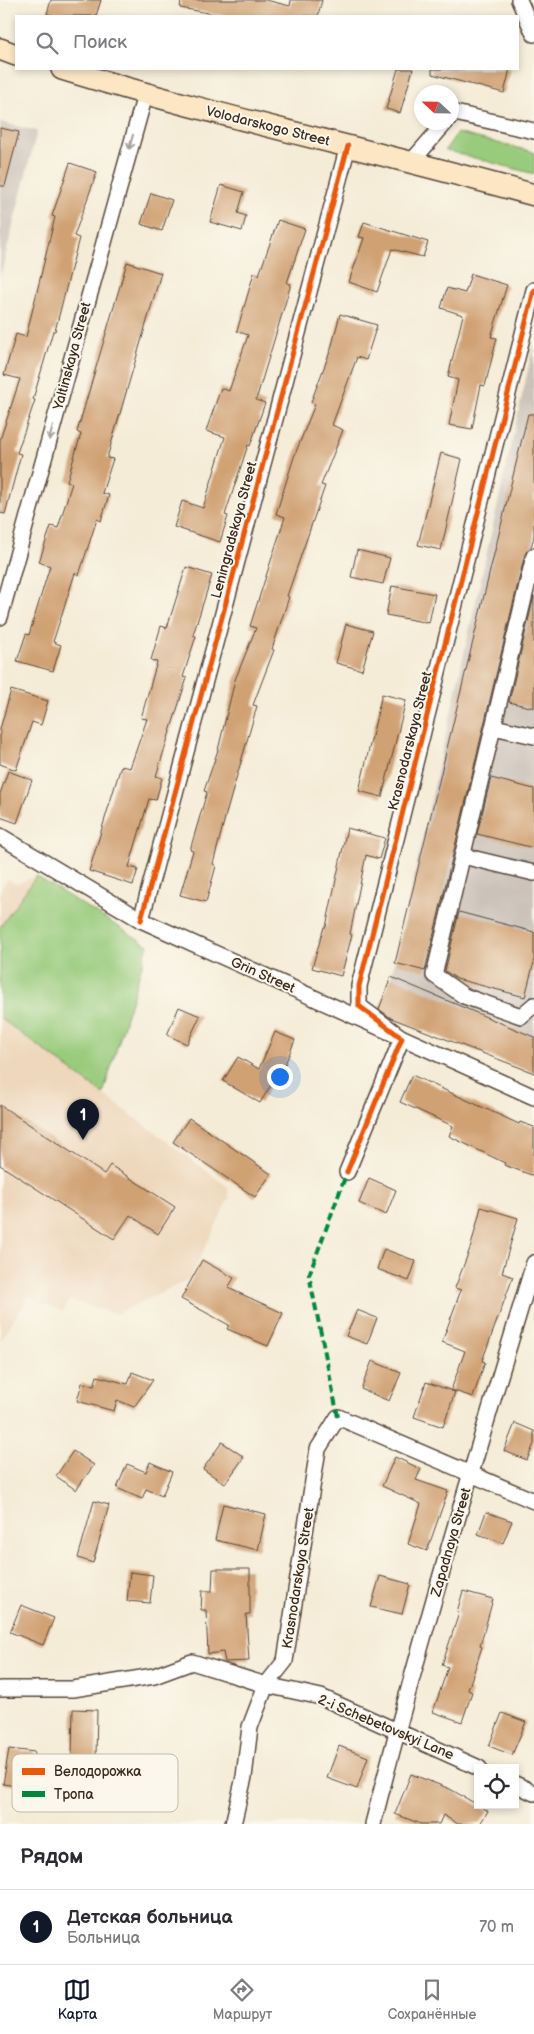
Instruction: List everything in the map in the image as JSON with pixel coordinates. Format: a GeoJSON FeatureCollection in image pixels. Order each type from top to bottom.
{"type":"FeatureCollection","features":[{"type":"Feature","properties":{"kind":"main road"},"geometry":{"type":"LineString","coordinates":[[0,50],[15,54]]}},
{"type":"Feature","properties":{"kind":"main road","name":"Volodarskogo Street"},"geometry":{"type":"LineString","coordinates":[[65,70],[145,95],[412,161],[534,195]]}},
{"type":"Feature","properties":{"kind":"street"},"geometry":{"type":"LineString","coordinates":[[519,0],[534,34]]}},
{"type":"Feature","properties":{"kind":"street","name":"Yaltinskaya Street"},"geometry":{"type":"LineString","coordinates":[[0,618],[145,95]]}},
{"type":"Feature","properties":{"kind":"street"},"geometry":{"type":"LineString","coordinates":[[459,113],[534,131]]}},
{"type":"Feature","properties":{"kind":"street"},"geometry":{"type":"LineString","coordinates":[[412,161],[439,130]]}},
{"type":"Feature","properties":{"kind":"street","name":"Leningradskaya Street"},"geometry":{"type":"LineString","coordinates":[[141,920],[348,146]]}},
{"type":"Feature","properties":{"kind":"street","name":"Krasnodarskaya Street"},"geometry":{"type":"LineString","coordinates":[[402,1038],[359,1006],[359,986],[534,290]]}},
{"type":"Feature","properties":{"kind":"street"},"geometry":{"type":"LineString","coordinates":[[533,563],[434,975],[464,996],[521,1016],[534,1005]]}},
{"type":"Feature","properties":{"kind":"street"},"geometry":{"type":"LineString","coordinates":[[494,727],[534,736]]}},
{"type":"Feature","properties":{"kind":"street","name":"Grin Street"},"geometry":{"type":"LineString","coordinates":[[0,836],[141,920],[534,1097]]}},
{"type":"Feature","properties":{"kind":"street"},"geometry":{"type":"LineString","coordinates":[[463,856],[534,873]]}},
{"type":"Feature","properties":{"kind":"street"},"geometry":{"type":"LineString","coordinates":[[347,1172],[402,1038]]}},
{"type":"Feature","properties":{"kind":"street","name":"Zapadnaya Street"},"geometry":{"type":"LineString","coordinates":[[373,1824],[397,1730],[470,1474],[534,1263]]}},
{"type":"Feature","properties":{"kind":"street","name":"Krasnodarskaya Street"},"geometry":{"type":"LineString","coordinates":[[233,1824],[244,1777],[250,1727],[266,1685],[285,1661],[318,1449],[338,1417],[470,1474]]}},
{"type":"Feature","properties":{"kind":"street"},"geometry":{"type":"LineString","coordinates":[[470,1474],[534,1501]]}},
{"type":"Feature","properties":{"kind":"street","name":"2-i Schebetovskyi Lane"},"geometry":{"type":"LineString","coordinates":[[0,1689],[74,1689],[154,1676],[192,1662],[266,1685],[321,1697],[474,1766]]}},
{"type":"Feature","properties":{"kind":"street"},"geometry":{"type":"LineString","coordinates":[[519,1786],[534,1793]]}},
{"type":"Feature","properties":{"kind":"shaded area"},"geometry":{"type":"Polygon","coordinates":[[[0,122],[37,131],[0,277],[0,122]]]}},
{"type":"Feature","properties":{"kind":"shaded area"},"geometry":{"type":"Polygon","coordinates":[[[534,343],[534,1073],[378,1013],[391,978],[534,343]]]}},
{"type":"Feature","properties":{"kind":"shaded area"},"geometry":{"type":"Polygon","coordinates":[[[36,876],[148,945],[103,1094],[228,1187],[229,1198],[190,1279],[116,1314],[70,1300],[63,1312],[28,1297],[0,1341],[0,890],[8,879],[16,884],[36,876]]]}},
{"type":"Feature","properties":{"kind":"green space"},"geometry":{"type":"Polygon","coordinates":[[[457,133],[534,152],[534,174],[445,150],[457,133]]]}},
{"type":"Feature","properties":{"kind":"green space"},"geometry":{"type":"Polygon","coordinates":[[[36,876],[148,945],[103,1094],[0,1018],[0,927],[36,876]]]}},
{"type":"Feature","properties":{"kind":"building"},"geometry":{"type":"Polygon","coordinates":[[[51,0],[101,0],[96,15],[47,14],[51,0]]]}},
{"type":"Feature","properties":{"kind":"building"},"geometry":{"type":"Polygon","coordinates":[[[181,0],[266,0],[290,6],[291,0],[322,0],[318,15],[220,15],[180,8],[181,0]]]}},
{"type":"Feature","properties":{"kind":"building"},"geometry":{"type":"Polygon","coordinates":[[[398,70],[413,70],[400,113],[386,109],[398,70]]]}},
{"type":"Feature","properties":{"kind":"building"},"geometry":{"type":"Polygon","coordinates":[[[432,70],[510,70],[504,93],[432,74],[432,70]]]}},
{"type":"Feature","properties":{"kind":"building"},"geometry":{"type":"Polygon","coordinates":[[[0,128],[19,132],[5,186],[0,186],[0,128]]]}},
{"type":"Feature","properties":{"kind":"building"},"geometry":{"type":"Polygon","coordinates":[[[70,163],[97,172],[74,236],[79,238],[55,331],[53,331],[33,399],[35,400],[17,453],[21,454],[5,514],[0,513],[0,440],[20,379],[4,375],[16,334],[26,337],[55,217],[52,216],[70,163]]]}},
{"type":"Feature","properties":{"kind":"building"},"geometry":{"type":"Polygon","coordinates":[[[221,185],[244,192],[238,213],[246,216],[242,231],[210,222],[221,185]]]}},
{"type":"Feature","properties":{"kind":"building"},"geometry":{"type":"Polygon","coordinates":[[[151,193],[172,200],[162,231],[141,224],[151,193]]]}},
{"type":"Feature","properties":{"kind":"building"},"geometry":{"type":"Polygon","coordinates":[[[278,220],[305,229],[287,283],[291,284],[256,400],[265,403],[250,446],[248,445],[225,515],[228,516],[220,542],[174,527],[182,501],[203,508],[225,437],[206,431],[221,388],[229,391],[248,335],[237,331],[254,273],[259,275],[278,220]]]}},
{"type":"Feature","properties":{"kind":"building"},"geometry":{"type":"Polygon","coordinates":[[[364,222],[428,242],[423,257],[392,249],[377,292],[349,282],[364,238],[359,237],[364,222]]]}},
{"type":"Feature","properties":{"kind":"building"},"geometry":{"type":"Polygon","coordinates":[[[127,262],[161,273],[107,458],[113,459],[102,493],[109,495],[101,521],[97,519],[79,575],[75,573],[53,642],[61,645],[53,671],[17,661],[26,634],[29,635],[50,566],[39,562],[51,526],[58,528],[72,483],[67,481],[81,434],[77,432],[127,262]]]}},
{"type":"Feature","properties":{"kind":"building"},"geometry":{"type":"Polygon","coordinates":[[[471,274],[507,285],[491,337],[497,338],[485,386],[481,385],[472,429],[449,425],[458,380],[448,377],[463,315],[441,308],[447,288],[465,293],[471,274]]]}},
{"type":"Feature","properties":{"kind":"building"},"geometry":{"type":"Polygon","coordinates":[[[340,314],[377,325],[366,360],[357,357],[332,425],[343,430],[321,485],[325,486],[287,596],[289,597],[272,649],[274,650],[253,705],[257,706],[226,814],[213,864],[216,866],[206,902],[180,895],[193,851],[190,850],[207,792],[204,791],[218,750],[235,680],[256,628],[250,626],[285,517],[276,514],[294,457],[315,404],[311,402],[331,349],[340,314]]]}},
{"type":"Feature","properties":{"kind":"building"},"geometry":{"type":"Polygon","coordinates":[[[528,414],[534,414],[534,537],[531,547],[525,554],[425,971],[395,963],[528,414]]]}},
{"type":"Feature","properties":{"kind":"building"},"geometry":{"type":"Polygon","coordinates":[[[441,453],[462,459],[441,550],[418,545],[441,453]]]}},
{"type":"Feature","properties":{"kind":"building"},"geometry":{"type":"Polygon","coordinates":[[[357,550],[390,558],[383,584],[351,577],[357,550]]]}},
{"type":"Feature","properties":{"kind":"building"},"geometry":{"type":"Polygon","coordinates":[[[186,567],[212,575],[193,635],[196,636],[183,677],[187,678],[156,776],[162,778],[156,800],[149,799],[129,867],[138,869],[133,885],[89,871],[121,766],[130,768],[147,719],[141,718],[157,662],[151,660],[161,626],[167,628],[186,567]]]}},
{"type":"Feature","properties":{"kind":"building"},"geometry":{"type":"Polygon","coordinates":[[[392,586],[435,594],[429,623],[386,615],[392,586]]]}},
{"type":"Feature","properties":{"kind":"building"},"geometry":{"type":"Polygon","coordinates":[[[534,596],[534,708],[509,702],[534,596]]]}},
{"type":"Feature","properties":{"kind":"building"},"geometry":{"type":"Polygon","coordinates":[[[346,624],[373,631],[362,670],[336,663],[346,624]]]}},
{"type":"Feature","properties":{"kind":"building"},"geometry":{"type":"Polygon","coordinates":[[[11,690],[48,701],[41,725],[32,722],[16,770],[0,764],[0,729],[11,690]]]}},
{"type":"Feature","properties":{"kind":"building"},"geometry":{"type":"Polygon","coordinates":[[[382,694],[406,700],[382,797],[359,791],[382,694]]]}},
{"type":"Feature","properties":{"kind":"building"},"geometry":{"type":"Polygon","coordinates":[[[8,771],[32,780],[17,823],[0,817],[0,794],[8,771]]]}},
{"type":"Feature","properties":{"kind":"building"},"geometry":{"type":"Polygon","coordinates":[[[491,778],[534,789],[534,848],[477,834],[491,778]]]}},
{"type":"Feature","properties":{"kind":"building"},"geometry":{"type":"Polygon","coordinates":[[[347,828],[385,838],[379,859],[366,855],[350,934],[352,935],[341,976],[312,968],[324,927],[326,927],[347,828]]]}},
{"type":"Feature","properties":{"kind":"building"},"geometry":{"type":"Polygon","coordinates":[[[459,912],[534,932],[534,962],[525,997],[457,979],[445,971],[459,912]]]}},
{"type":"Feature","properties":{"kind":"building"},"geometry":{"type":"Polygon","coordinates":[[[391,977],[534,1037],[534,1073],[391,1018],[379,1009],[391,977]]]}},
{"type":"Feature","properties":{"kind":"building"},"geometry":{"type":"Polygon","coordinates":[[[179,1007],[200,1016],[187,1044],[167,1035],[179,1007]]]}},
{"type":"Feature","properties":{"kind":"building"},"geometry":{"type":"Polygon","coordinates":[[[275,1032],[295,1040],[281,1074],[278,1073],[260,1103],[223,1081],[238,1057],[259,1069],[275,1032]]]}},
{"type":"Feature","properties":{"kind":"building"},"geometry":{"type":"Polygon","coordinates":[[[412,1075],[519,1124],[520,1122],[534,1127],[534,1176],[504,1165],[505,1163],[449,1136],[453,1126],[400,1102],[412,1075]]]}},
{"type":"Feature","properties":{"kind":"building"},"geometry":{"type":"Polygon","coordinates":[[[0,1105],[104,1174],[110,1165],[175,1207],[158,1234],[130,1215],[114,1239],[0,1165],[0,1105]]]}},
{"type":"Feature","properties":{"kind":"building"},"geometry":{"type":"Polygon","coordinates":[[[189,1118],[271,1174],[255,1197],[173,1142],[189,1118]]]}},
{"type":"Feature","properties":{"kind":"building"},"geometry":{"type":"Polygon","coordinates":[[[369,1178],[396,1190],[386,1215],[359,1203],[369,1178]]]}},
{"type":"Feature","properties":{"kind":"building"},"geometry":{"type":"Polygon","coordinates":[[[481,1207],[518,1218],[502,1273],[513,1277],[482,1361],[485,1362],[473,1397],[451,1390],[465,1351],[442,1342],[461,1290],[455,1288],[471,1246],[481,1207]]]}},
{"type":"Feature","properties":{"kind":"building"},"geometry":{"type":"Polygon","coordinates":[[[384,1249],[416,1261],[409,1281],[377,1269],[384,1249]]]}},
{"type":"Feature","properties":{"kind":"building"},"geometry":{"type":"Polygon","coordinates":[[[202,1260],[234,1278],[228,1288],[283,1313],[268,1346],[227,1329],[229,1325],[181,1299],[202,1260]]]}},
{"type":"Feature","properties":{"kind":"building"},"geometry":{"type":"Polygon","coordinates":[[[357,1310],[377,1318],[367,1344],[346,1336],[357,1310]]]}},
{"type":"Feature","properties":{"kind":"building"},"geometry":{"type":"Polygon","coordinates":[[[372,1361],[401,1373],[389,1401],[361,1389],[372,1361]]]}},
{"type":"Feature","properties":{"kind":"building"},"geometry":{"type":"Polygon","coordinates":[[[132,1372],[153,1380],[134,1407],[117,1400],[114,1411],[77,1401],[82,1383],[94,1386],[97,1376],[128,1384],[132,1372]]]}},
{"type":"Feature","properties":{"kind":"building"},"geometry":{"type":"Polygon","coordinates":[[[426,1382],[455,1392],[443,1427],[414,1417],[426,1382]]]}},
{"type":"Feature","properties":{"kind":"building"},"geometry":{"type":"Polygon","coordinates":[[[515,1423],[534,1431],[534,1444],[527,1460],[504,1451],[515,1423]]]}},
{"type":"Feature","properties":{"kind":"building"},"geometry":{"type":"Polygon","coordinates":[[[222,1442],[244,1457],[225,1484],[203,1469],[222,1442]]]}},
{"type":"Feature","properties":{"kind":"building"},"geometry":{"type":"Polygon","coordinates":[[[73,1451],[94,1465],[76,1490],[56,1476],[73,1451]]]}},
{"type":"Feature","properties":{"kind":"building"},"geometry":{"type":"Polygon","coordinates":[[[395,1457],[421,1469],[416,1480],[448,1491],[427,1551],[408,1544],[421,1504],[382,1486],[395,1457]]]}},
{"type":"Feature","properties":{"kind":"building"},"geometry":{"type":"Polygon","coordinates":[[[150,1462],[172,1472],[162,1496],[146,1489],[142,1499],[117,1488],[127,1464],[146,1472],[150,1462]]]}},
{"type":"Feature","properties":{"kind":"building"},"geometry":{"type":"Polygon","coordinates":[[[94,1501],[109,1505],[93,1563],[78,1558],[94,1501]]]}},
{"type":"Feature","properties":{"kind":"building"},"geometry":{"type":"Polygon","coordinates":[[[223,1504],[266,1514],[258,1550],[215,1540],[223,1504]]]}},
{"type":"Feature","properties":{"kind":"building"},"geometry":{"type":"Polygon","coordinates":[[[486,1512],[512,1521],[503,1543],[478,1534],[486,1512]]]}},
{"type":"Feature","properties":{"kind":"building"},"geometry":{"type":"Polygon","coordinates":[[[213,1569],[250,1569],[250,1614],[246,1614],[249,1661],[225,1662],[223,1652],[208,1654],[206,1610],[201,1610],[202,1591],[212,1591],[213,1569]]]}},
{"type":"Feature","properties":{"kind":"building"},"geometry":{"type":"Polygon","coordinates":[[[130,1572],[153,1575],[150,1603],[127,1601],[130,1572]]]}},
{"type":"Feature","properties":{"kind":"building"},"geometry":{"type":"Polygon","coordinates":[[[380,1576],[410,1584],[402,1614],[371,1607],[380,1576]]]}},
{"type":"Feature","properties":{"kind":"building"},"geometry":{"type":"Polygon","coordinates":[[[463,1591],[493,1599],[480,1646],[482,1647],[468,1690],[472,1692],[462,1722],[433,1712],[448,1667],[442,1665],[459,1613],[457,1612],[463,1591]]]}},
{"type":"Feature","properties":{"kind":"building"},"geometry":{"type":"Polygon","coordinates":[[[21,1605],[54,1618],[43,1645],[10,1632],[21,1605]]]}},
{"type":"Feature","properties":{"kind":"building"},"geometry":{"type":"Polygon","coordinates":[[[73,1709],[97,1710],[96,1754],[72,1754],[73,1709]]]}},
{"type":"Feature","properties":{"kind":"building"},"geometry":{"type":"Polygon","coordinates":[[[502,1713],[526,1722],[512,1755],[489,1746],[502,1713]]]}},
{"type":"Feature","properties":{"kind":"building"},"geometry":{"type":"Polygon","coordinates":[[[339,1746],[368,1757],[357,1789],[327,1778],[339,1746]]]}},
{"type":"Feature","properties":{"kind":"building"},"geometry":{"type":"Polygon","coordinates":[[[9,1749],[35,1752],[35,1754],[12,1754],[12,1785],[3,1784],[9,1749]]]}},
{"type":"Feature","properties":{"kind":"building"},"geometry":{"type":"Polygon","coordinates":[[[411,1774],[450,1789],[474,1803],[474,1809],[488,1811],[480,1824],[458,1824],[443,1815],[439,1824],[421,1824],[395,1814],[411,1774]]]}},
{"type":"Feature","properties":{"kind":"marked path"},"geometry":{"type":"LineString","coordinates":[[338,1417],[309,1275],[347,1172]]}},
{"type":"Feature","properties":{"kind":"cycle path"},"geometry":{"type":"LineString","coordinates":[[141,920],[348,146]]}},
{"type":"Feature","properties":{"kind":"cycle path"},"geometry":{"type":"LineString","coordinates":[[347,1172],[402,1038],[359,1006],[359,986],[534,290]]}},
{"type":"Feature","properties":{"kind":"place","name":"Детская больница"},"geometry":{"type":"Point","coordinates":[83,1140]}}]}
